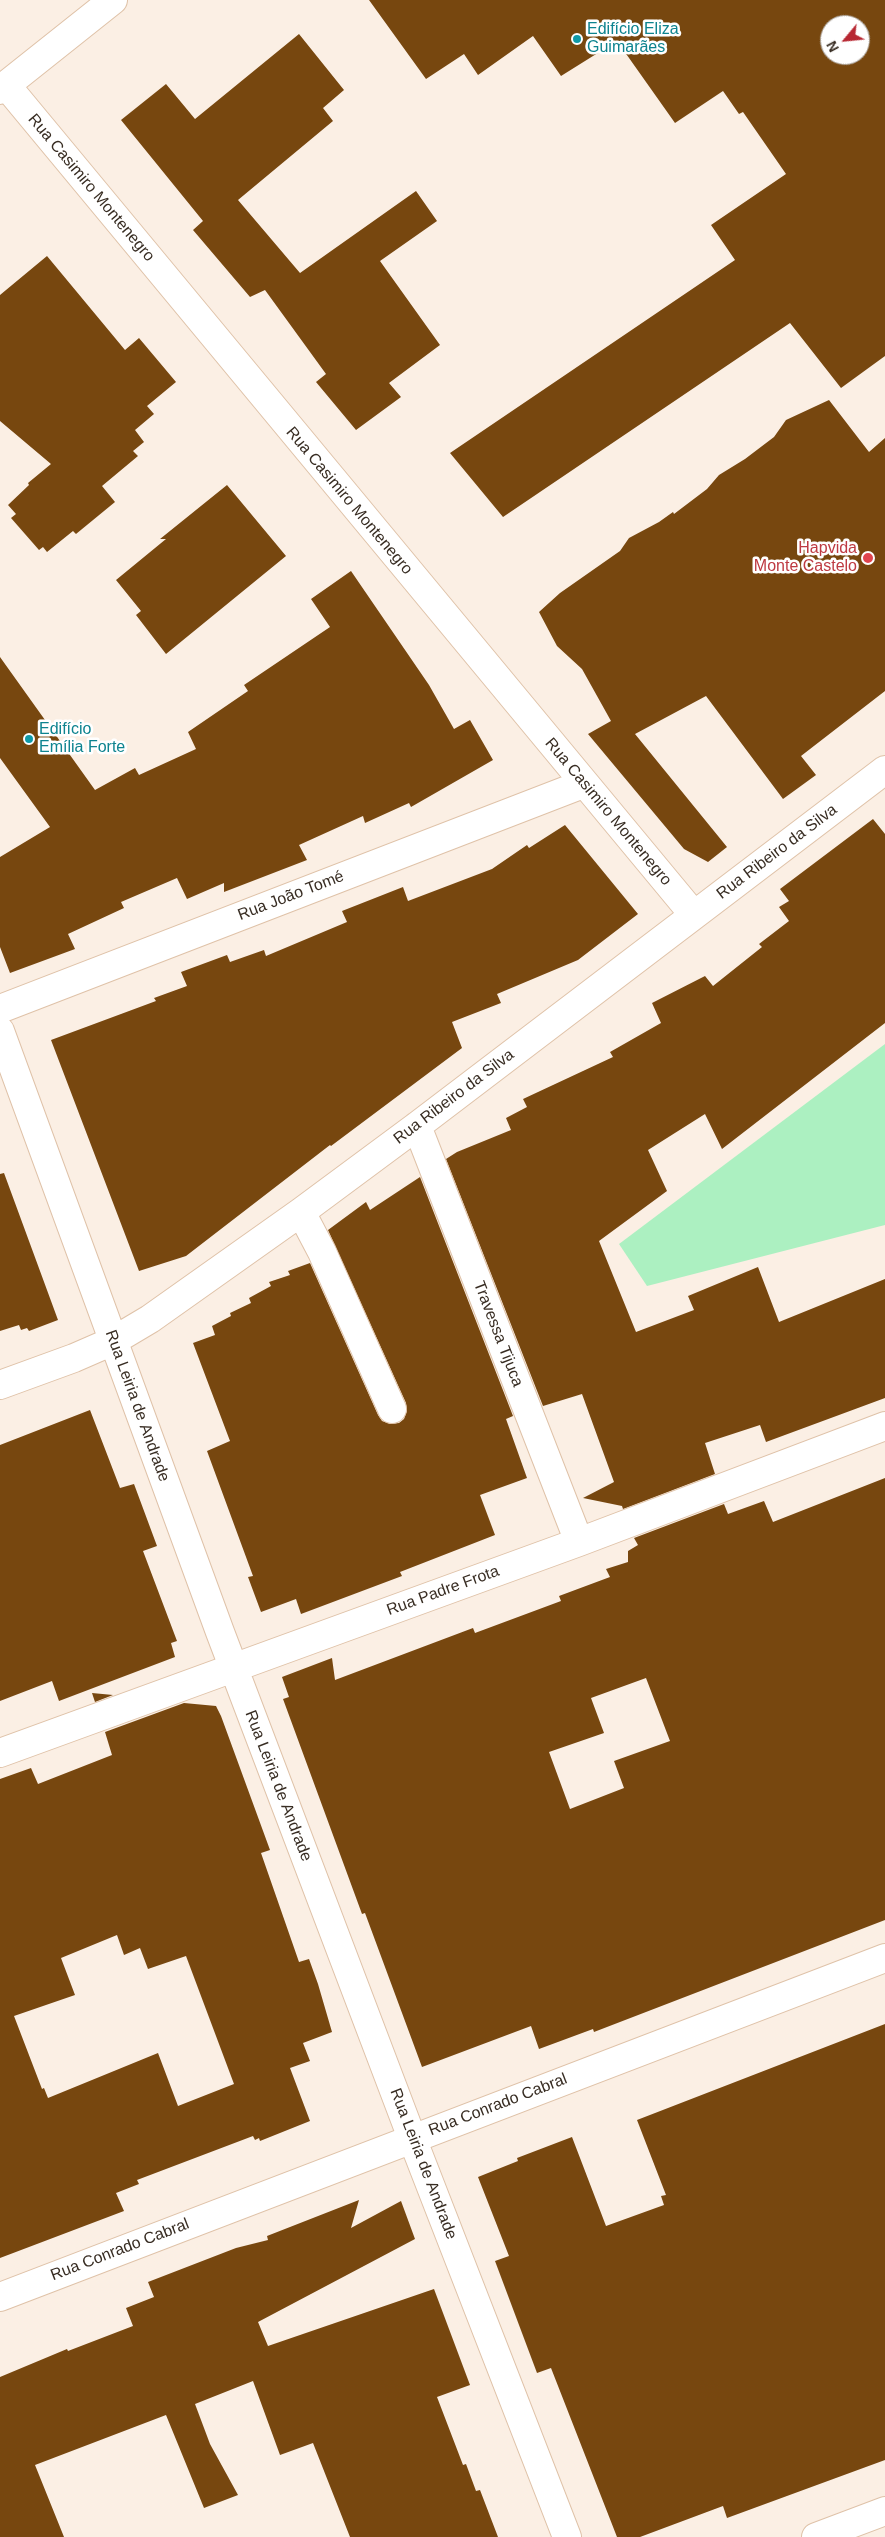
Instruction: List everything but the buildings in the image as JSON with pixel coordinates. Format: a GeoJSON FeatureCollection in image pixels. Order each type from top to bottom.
{"type":"FeatureCollection","features":[{"type":"Feature","properties":{"kind":"street"},"geometry":{"type":"LineString","coordinates":[[3,87],[113,0]]}},
{"type":"Feature","properties":{"kind":"street","name":"Rua Casimiro Montenegro"},"geometry":{"type":"LineString","coordinates":[[3,87],[694,915]]}},
{"type":"Feature","properties":{"kind":"street","name":"Rua Ribeiro da Silva"},"geometry":{"type":"LineString","coordinates":[[0,1385],[74,1358],[113,1341],[150,1319],[301,1212],[885,770]]}},
{"type":"Feature","properties":{"kind":"street","name":"Rua João Tomé"},"geometry":{"type":"LineString","coordinates":[[0,1009],[583,784]]}},
{"type":"Feature","properties":{"kind":"street","name":"Rua Leiria de Andrade"},"geometry":{"type":"LineString","coordinates":[[0,1031],[234,1667],[412,2138],[567,2537]]}},
{"type":"Feature","properties":{"kind":"street","name":"Travessa Tijuca"},"geometry":{"type":"LineString","coordinates":[[416,1126],[579,1542]]}},
{"type":"Feature","properties":{"kind":"street"},"geometry":{"type":"LineString","coordinates":[[301,1212],[322,1252],[392,1409]]}},
{"type":"Feature","properties":{"kind":"street","name":"Rua Padre Frota"},"geometry":{"type":"LineString","coordinates":[[0,1753],[579,1542],[885,1426]]}},
{"type":"Feature","properties":{"kind":"street","name":"Rua Conrado Cabral"},"geometry":{"type":"LineString","coordinates":[[0,2297],[885,1958]]}},
{"type":"Feature","properties":{"kind":"street"},"geometry":{"type":"LineString","coordinates":[[816,2537],[885,2511]]}},
{"type":"Feature","properties":{"kind":"green space"},"geometry":{"type":"Polygon","coordinates":[[[885,1044],[885,1225],[647,1286],[619,1244],[885,1044]]]}},
{"type":"Feature","properties":{"kind":"place","name":"Edifício Eliza Guimarães"},"geometry":{"type":"Point","coordinates":[577,39]}},
{"type":"Feature","properties":{"kind":"place","name":"Hapvida Monte Castelo"},"geometry":{"type":"Point","coordinates":[868,558]}},
{"type":"Feature","properties":{"kind":"place","name":"Edifício Emília Forte"},"geometry":{"type":"Point","coordinates":[29,739]}}]}
